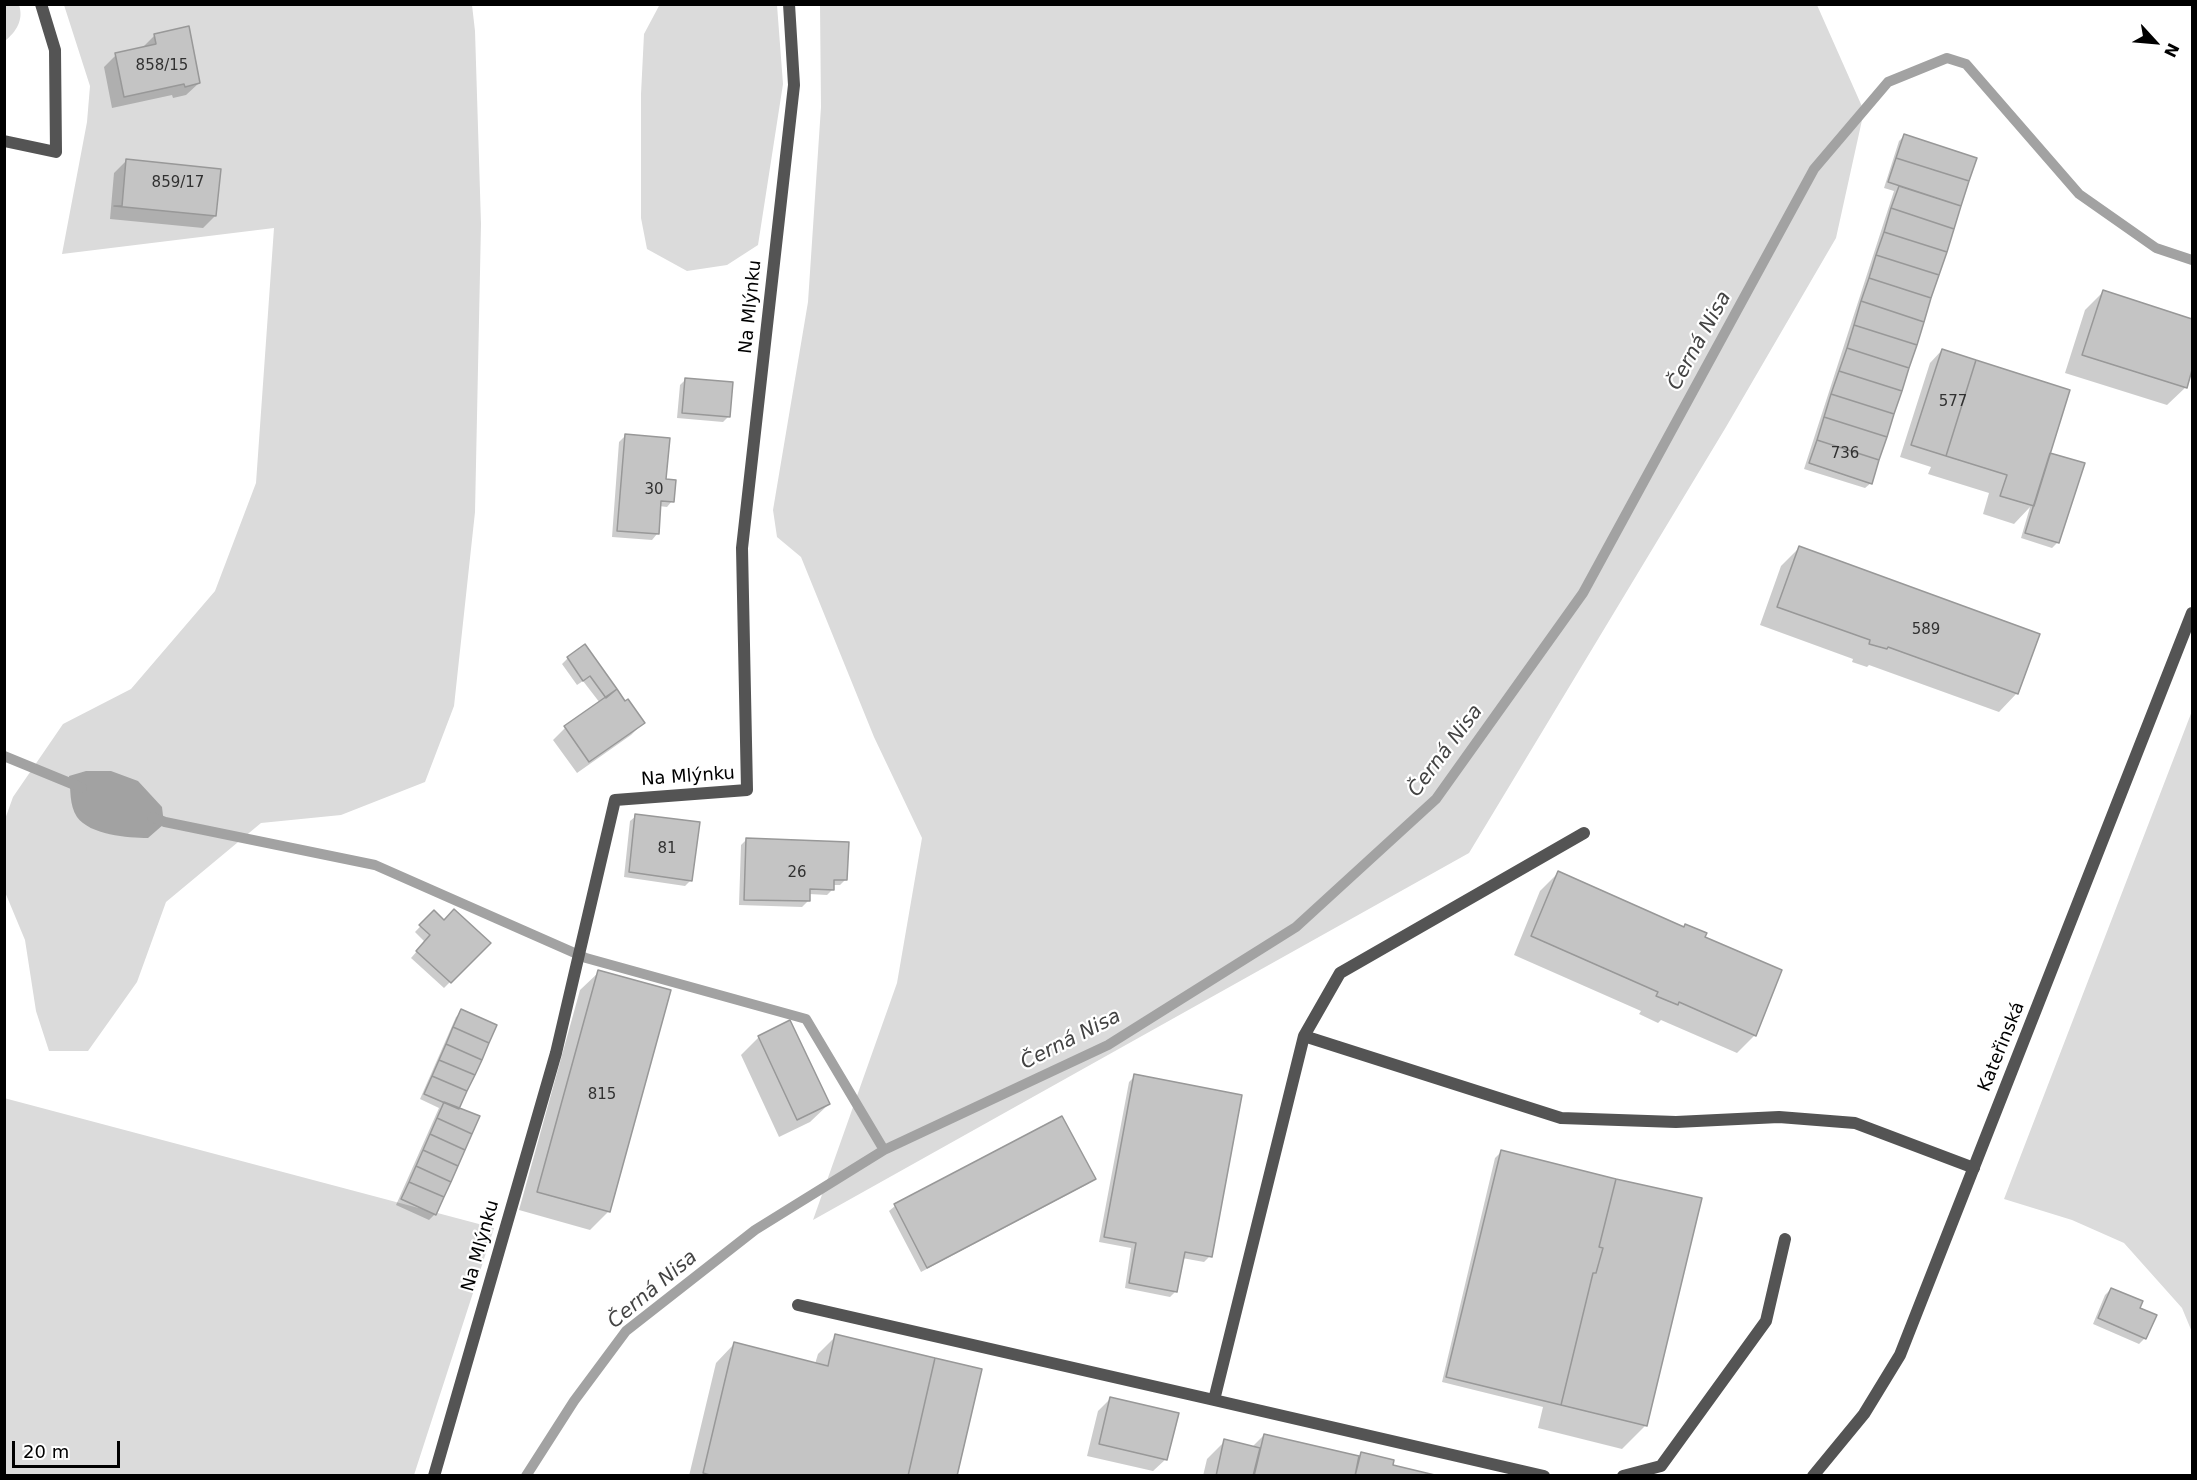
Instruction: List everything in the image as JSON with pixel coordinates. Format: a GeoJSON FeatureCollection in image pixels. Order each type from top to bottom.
{"type":"FeatureCollection","features":[{"type":"Feature","properties":{"kind":"street"},"geometry":{"type":"LineString","coordinates":[[4,141],[56,152],[55,50],[41,4]]}},
{"type":"Feature","properties":{"kind":"street","name":"Na Mlýnku"},"geometry":{"type":"LineString","coordinates":[[434,1476],[556,1053],[615,800],[747,790],[742,548],[794,85],[789,4]]}},
{"type":"Feature","properties":{"kind":"street","name":"Kateřinská"},"geometry":{"type":"LineString","coordinates":[[1813,1476],[1864,1414],[1900,1355],[2193,613]]}},
{"type":"Feature","properties":{"kind":"street"},"geometry":{"type":"LineString","coordinates":[[1214,1400],[1304,1036],[1340,973],[1584,832]]}},
{"type":"Feature","properties":{"kind":"street"},"geometry":{"type":"LineString","coordinates":[[1304,1036],[1561,1118],[1677,1122],[1779,1117],[1855,1123],[1974,1168]]}},
{"type":"Feature","properties":{"kind":"street"},"geometry":{"type":"LineString","coordinates":[[1623,1476],[1661,1466],[1766,1321],[1785,1239]]}},
{"type":"Feature","properties":{"kind":"street"},"geometry":{"type":"LineString","coordinates":[[798,1305],[1544,1476]]}},
{"type":"Feature","properties":{"kind":"shaded area"},"geometry":{"type":"Polygon","coordinates":[[[660,4],[777,5],[783,84],[758,245],[727,265],[687,271],[647,249],[641,218],[641,94],[644,34],[660,4]]]}},
{"type":"Feature","properties":{"kind":"shaded area"},"geometry":{"type":"Polygon","coordinates":[[[4,5],[19,5],[20,10],[20,21],[16,30],[5,41],[4,5]]]}},
{"type":"Feature","properties":{"kind":"shaded area"},"geometry":{"type":"Polygon","coordinates":[[[64,5],[472,5],[475,31],[481,224],[475,512],[454,706],[425,782],[341,815],[261,823],[166,902],[137,982],[88,1051],[49,1051],[36,1011],[25,940],[5,892],[4,822],[13,797],[63,724],[131,689],[215,591],[256,483],[274,228],[62,254],[87,122],[90,86],[64,5]]]}},
{"type":"Feature","properties":{"kind":"shaded area"},"geometry":{"type":"Polygon","coordinates":[[[820,5],[1817,5],[1864,111],[1836,238],[1726,427],[1469,853],[813,1220],[897,983],[922,838],[874,737],[801,557],[777,537],[773,510],[808,302],[821,107],[820,5]]]}},
{"type":"Feature","properties":{"kind":"shaded area"},"geometry":{"type":"Polygon","coordinates":[[[2192,711],[2192,1332],[2182,1308],[2124,1243],[2072,1220],[2004,1199],[2192,711]]]}},
{"type":"Feature","properties":{"kind":"shaded area"},"geometry":{"type":"Polygon","coordinates":[[[86,771],[111,771],[138,781],[162,807],[164,824],[148,838],[100,832],[83,823],[77,817],[73,807],[69,776],[86,771]]]}},
{"type":"Feature","properties":{"kind":"shaded area"},"geometry":{"type":"Polygon","coordinates":[[[4,1098],[494,1228],[414,1475],[5,1475],[4,1098]]]}},
{"type":"Feature","properties":{"kind":"building"},"geometry":{"type":"Polygon","coordinates":[[[189,26],[200,83],[185,87],[184,84],[124,97],[115,53],[156,44],[154,34],[189,26]]]}},
{"type":"Feature","properties":{"kind":"building"},"geometry":{"type":"Polygon","coordinates":[[[1904,134],[1977,158],[1969,181],[1896,158],[1904,134]]]}},
{"type":"Feature","properties":{"kind":"building"},"geometry":{"type":"Polygon","coordinates":[[[1896,158],[1969,181],[1961,206],[1888,182],[1896,158]]]}},
{"type":"Feature","properties":{"kind":"building"},"geometry":{"type":"Polygon","coordinates":[[[126,159],[221,169],[216,216],[114,206],[122,206],[126,159]]]}},
{"type":"Feature","properties":{"kind":"building"},"geometry":{"type":"Polygon","coordinates":[[[1899,186],[1961,206],[1954,229],[1891,208],[1899,186]]]}},
{"type":"Feature","properties":{"kind":"building"},"geometry":{"type":"Polygon","coordinates":[[[1891,208],[1954,229],[1947,252],[1884,232],[1891,208]]]}},
{"type":"Feature","properties":{"kind":"building"},"geometry":{"type":"Polygon","coordinates":[[[1884,232],[1947,252],[1939,275],[1876,255],[1884,232]]]}},
{"type":"Feature","properties":{"kind":"building"},"geometry":{"type":"Polygon","coordinates":[[[1876,255],[1939,275],[1931,298],[1869,278],[1876,255]]]}},
{"type":"Feature","properties":{"kind":"building"},"geometry":{"type":"Polygon","coordinates":[[[1869,278],[1931,298],[1924,322],[1861,301],[1869,278]]]}},
{"type":"Feature","properties":{"kind":"building"},"geometry":{"type":"Polygon","coordinates":[[[2103,290],[2192,319],[2192,370],[2187,388],[2082,355],[2103,290]]]}},
{"type":"Feature","properties":{"kind":"building"},"geometry":{"type":"Polygon","coordinates":[[[1861,301],[1924,322],[1917,345],[1854,325],[1861,301]]]}},
{"type":"Feature","properties":{"kind":"building"},"geometry":{"type":"Polygon","coordinates":[[[1854,325],[1917,345],[1909,368],[1847,348],[1854,325]]]}},
{"type":"Feature","properties":{"kind":"building"},"geometry":{"type":"Polygon","coordinates":[[[1847,348],[1909,368],[1902,391],[1839,371],[1847,348]]]}},
{"type":"Feature","properties":{"kind":"building"},"geometry":{"type":"Polygon","coordinates":[[[1942,349],[1976,360],[1946,456],[1911,445],[1942,349]]]}},
{"type":"Feature","properties":{"kind":"building"},"geometry":{"type":"Polygon","coordinates":[[[1976,360],[2070,390],[2034,506],[2000,496],[2007,475],[1946,456],[1976,360]]]}},
{"type":"Feature","properties":{"kind":"building"},"geometry":{"type":"Polygon","coordinates":[[[1839,371],[1902,391],[1894,414],[1831,394],[1839,371]]]}},
{"type":"Feature","properties":{"kind":"building"},"geometry":{"type":"Polygon","coordinates":[[[685,378],[733,382],[730,417],[682,413],[685,378]]]}},
{"type":"Feature","properties":{"kind":"building"},"geometry":{"type":"Polygon","coordinates":[[[1831,394],[1894,414],[1887,437],[1824,417],[1831,394]]]}},
{"type":"Feature","properties":{"kind":"building"},"geometry":{"type":"Polygon","coordinates":[[[1824,417],[1887,437],[1879,460],[1817,440],[1824,417]]]}},
{"type":"Feature","properties":{"kind":"building"},"geometry":{"type":"Polygon","coordinates":[[[625,434],[670,438],[666,479],[676,480],[674,502],[661,501],[659,534],[617,531],[625,434]]]}},
{"type":"Feature","properties":{"kind":"building"},"geometry":{"type":"Polygon","coordinates":[[[1817,440],[1879,460],[1872,484],[1809,463],[1817,440]]]}},
{"type":"Feature","properties":{"kind":"building"},"geometry":{"type":"Polygon","coordinates":[[[2050,453],[2085,463],[2059,543],[2025,533],[2050,453]]]}},
{"type":"Feature","properties":{"kind":"building"},"geometry":{"type":"Polygon","coordinates":[[[1799,546],[2040,634],[2018,694],[1888,647],[1887,649],[1869,644],[1870,640],[1777,607],[1799,546]]]}},
{"type":"Feature","properties":{"kind":"building"},"geometry":{"type":"Polygon","coordinates":[[[585,644],[617,689],[606,698],[590,676],[583,681],[567,657],[585,644]]]}},
{"type":"Feature","properties":{"kind":"building"},"geometry":{"type":"Polygon","coordinates":[[[617,689],[625,701],[628,699],[645,723],[589,762],[564,726],[617,689]]]}},
{"type":"Feature","properties":{"kind":"building"},"geometry":{"type":"Polygon","coordinates":[[[635,814],[700,822],[692,881],[629,872],[635,814]]]}},
{"type":"Feature","properties":{"kind":"building"},"geometry":{"type":"Polygon","coordinates":[[[746,838],[849,842],[847,880],[834,880],[834,890],[810,889],[810,901],[744,900],[746,838]]]}},
{"type":"Feature","properties":{"kind":"building"},"geometry":{"type":"Polygon","coordinates":[[[1558,871],[1684,927],[1685,924],[1707,933],[1705,937],[1782,970],[1756,1036],[1679,1002],[1678,1005],[1656,996],[1658,992],[1531,936],[1558,871]]]}},
{"type":"Feature","properties":{"kind":"building"},"geometry":{"type":"Polygon","coordinates":[[[454,909],[491,943],[451,983],[416,951],[430,935],[419,925],[434,910],[444,920],[454,909]]]}},
{"type":"Feature","properties":{"kind":"building"},"geometry":{"type":"Polygon","coordinates":[[[598,970],[671,990],[610,1212],[537,1192],[598,970]]]}},
{"type":"Feature","properties":{"kind":"building"},"geometry":{"type":"Polygon","coordinates":[[[461,1009],[497,1025],[489,1043],[453,1027],[461,1009]]]}},
{"type":"Feature","properties":{"kind":"building"},"geometry":{"type":"Polygon","coordinates":[[[790,1020],[830,1104],[797,1120],[758,1036],[790,1020]]]}},
{"type":"Feature","properties":{"kind":"building"},"geometry":{"type":"Polygon","coordinates":[[[453,1027],[489,1043],[482,1060],[446,1044],[453,1027]]]}},
{"type":"Feature","properties":{"kind":"building"},"geometry":{"type":"Polygon","coordinates":[[[446,1044],[482,1060],[475,1075],[439,1060],[446,1044]]]}},
{"type":"Feature","properties":{"kind":"building"},"geometry":{"type":"Polygon","coordinates":[[[439,1060],[475,1075],[467,1091],[432,1076],[439,1060]]]}},
{"type":"Feature","properties":{"kind":"building"},"geometry":{"type":"Polygon","coordinates":[[[1134,1074],[1242,1095],[1212,1257],[1185,1252],[1177,1292],[1129,1283],[1136,1243],[1104,1237],[1134,1074]]]}},
{"type":"Feature","properties":{"kind":"building"},"geometry":{"type":"Polygon","coordinates":[[[432,1076],[467,1091],[459,1109],[424,1094],[432,1076]]]}},
{"type":"Feature","properties":{"kind":"building"},"geometry":{"type":"Polygon","coordinates":[[[444,1102],[480,1116],[472,1134],[437,1118],[444,1102]]]}},
{"type":"Feature","properties":{"kind":"building"},"geometry":{"type":"Polygon","coordinates":[[[1062,1116],[1096,1179],[927,1268],[894,1204],[1062,1116]]]}},
{"type":"Feature","properties":{"kind":"building"},"geometry":{"type":"Polygon","coordinates":[[[437,1118],[472,1134],[465,1150],[430,1134],[437,1118]]]}},
{"type":"Feature","properties":{"kind":"building"},"geometry":{"type":"Polygon","coordinates":[[[430,1134],[465,1150],[458,1166],[423,1150],[430,1134]]]}},
{"type":"Feature","properties":{"kind":"building"},"geometry":{"type":"Polygon","coordinates":[[[423,1150],[458,1166],[451,1182],[416,1166],[423,1150]]]}},
{"type":"Feature","properties":{"kind":"building"},"geometry":{"type":"Polygon","coordinates":[[[1501,1150],[1616,1179],[1599,1247],[1603,1248],[1596,1273],[1593,1273],[1561,1405],[1446,1377],[1501,1150]]]}},
{"type":"Feature","properties":{"kind":"building"},"geometry":{"type":"Polygon","coordinates":[[[416,1166],[451,1182],[444,1197],[409,1182],[416,1166]]]}},
{"type":"Feature","properties":{"kind":"building"},"geometry":{"type":"Polygon","coordinates":[[[1616,1179],[1702,1198],[1647,1426],[1561,1405],[1593,1273],[1596,1273],[1603,1248],[1599,1247],[1616,1179]]]}},
{"type":"Feature","properties":{"kind":"building"},"geometry":{"type":"Polygon","coordinates":[[[409,1182],[444,1197],[436,1215],[401,1199],[409,1182]]]}},
{"type":"Feature","properties":{"kind":"building"},"geometry":{"type":"Polygon","coordinates":[[[2111,1288],[2143,1301],[2140,1308],[2157,1315],[2146,1339],[2098,1318],[2111,1288]]]}},
{"type":"Feature","properties":{"kind":"building"},"geometry":{"type":"Polygon","coordinates":[[[835,1334],[935,1358],[908,1476],[713,1476],[703,1473],[734,1342],[828,1366],[835,1334]]]}},
{"type":"Feature","properties":{"kind":"building"},"geometry":{"type":"Polygon","coordinates":[[[935,1358],[982,1369],[957,1476],[908,1476],[935,1358]]]}},
{"type":"Feature","properties":{"kind":"building"},"geometry":{"type":"Polygon","coordinates":[[[1110,1397],[1179,1413],[1167,1460],[1099,1444],[1110,1397]]]}},
{"type":"Feature","properties":{"kind":"building"},"geometry":{"type":"Polygon","coordinates":[[[1264,1434],[1359,1456],[1355,1476],[1254,1476],[1264,1434]]]}},
{"type":"Feature","properties":{"kind":"building"},"geometry":{"type":"Polygon","coordinates":[[[1224,1439],[1260,1448],[1253,1476],[1216,1476],[1224,1439]]]}},
{"type":"Feature","properties":{"kind":"building"},"geometry":{"type":"Polygon","coordinates":[[[1361,1452],[1394,1460],[1393,1465],[1439,1476],[1355,1476],[1361,1452]]]}},
{"type":"Feature","properties":{"kind":"waterway","name":"Černá Nisa"},"geometry":{"type":"LineString","coordinates":[[526,1476],[574,1401],[626,1331],[755,1230],[884,1150],[1108,1045],[1296,927],[1436,799],[1583,593],[1814,169],[1888,82],[1947,58],[1966,64],[2079,194],[2156,248],[2192,260]]}},
{"type":"Feature","properties":{"kind":"waterway"},"geometry":{"type":"LineString","coordinates":[[4,756],[82,788]]}},
{"type":"Feature","properties":{"kind":"waterway"},"geometry":{"type":"LineString","coordinates":[[152,817],[165,822],[375,865],[586,958],[806,1019],[884,1150]]}}]}
